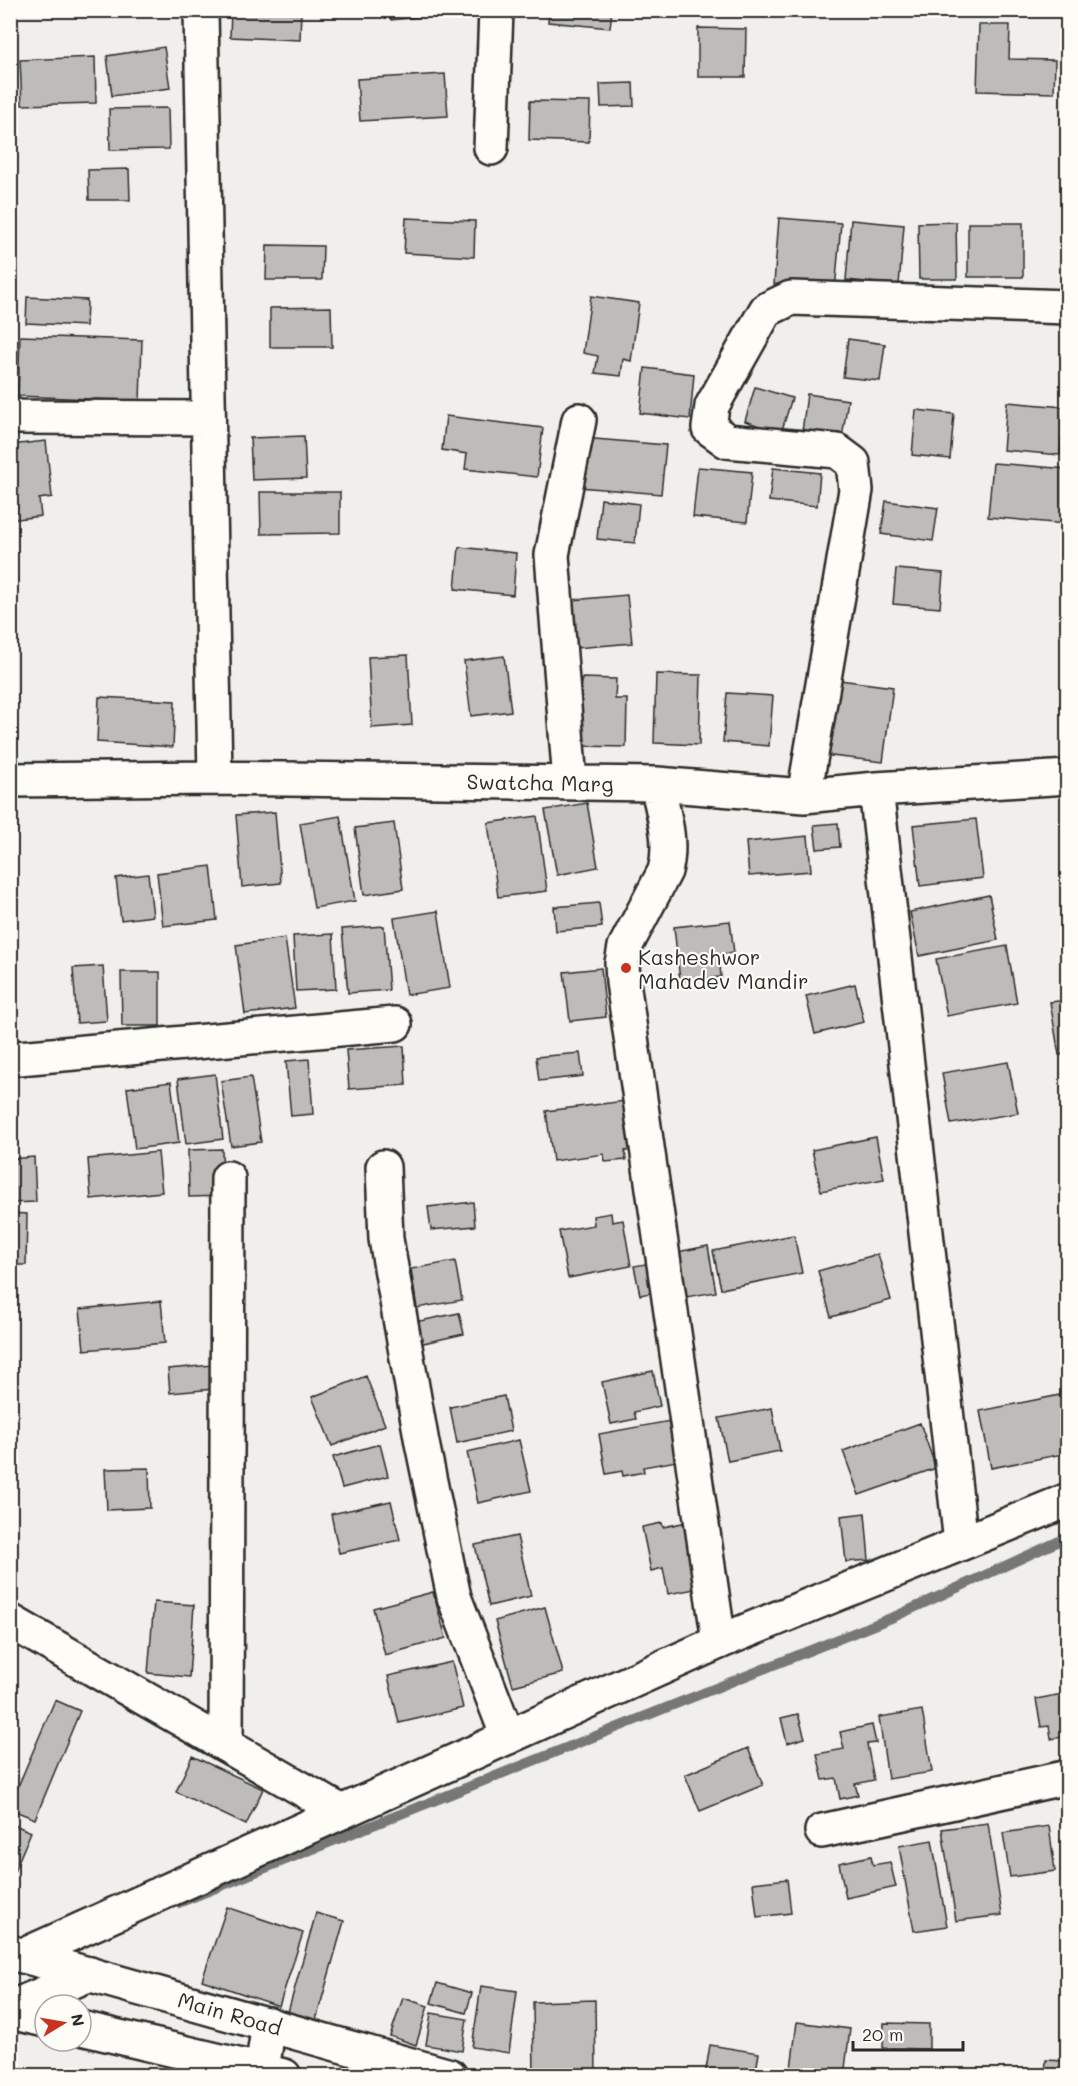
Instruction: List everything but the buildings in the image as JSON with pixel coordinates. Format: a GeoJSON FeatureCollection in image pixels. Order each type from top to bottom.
{"type":"FeatureCollection","features":[{"type":"Feature","properties":{"kind":"street"},"geometry":{"type":"LineString","coordinates":[[201,10],[215,778]]}},
{"type":"Feature","properties":{"kind":"street"},"geometry":{"type":"LineString","coordinates":[[491,148],[496,10]]}},
{"type":"Feature","properties":{"kind":"street"},"geometry":{"type":"LineString","coordinates":[[804,796],[855,489],[853,463],[837,451],[727,441],[709,428],[712,406],[766,310],[791,298],[1068,307]]}},
{"type":"Feature","properties":{"kind":"street"},"geometry":{"type":"LineString","coordinates":[[10,414],[18,417],[208,418]]}},
{"type":"Feature","properties":{"kind":"street"},"geometry":{"type":"LineString","coordinates":[[570,782],[552,555],[579,420]]}},
{"type":"Feature","properties":{"kind":"street","name":"Swatcha Marg"},"geometry":{"type":"LineString","coordinates":[[10,780],[215,778],[570,782],[657,784],[804,796],[876,789],[1068,777]]}},
{"type":"Feature","properties":{"kind":"street"},"geometry":{"type":"LineString","coordinates":[[657,784],[669,844],[669,858],[665,871],[625,947],[622,963],[623,982],[719,1642]]}},
{"type":"Feature","properties":{"kind":"street"},"geometry":{"type":"LineString","coordinates":[[876,789],[961,1544]]}},
{"type":"Feature","properties":{"kind":"street"},"geometry":{"type":"LineString","coordinates":[[10,1057],[395,1024]]}},
{"type":"Feature","properties":{"kind":"street"},"geometry":{"type":"LineString","coordinates":[[383,1167],[386,1239],[422,1443],[454,1598],[508,1737]]}},
{"type":"Feature","properties":{"kind":"street"},"geometry":{"type":"LineString","coordinates":[[226,1745],[228,1178]]}},
{"type":"Feature","properties":{"kind":"street"},"geometry":{"type":"LineString","coordinates":[[16,1954],[342,1812],[719,1642],[1068,1500]]}},
{"type":"Feature","properties":{"kind":"street"},"geometry":{"type":"LineString","coordinates":[[10,1621],[342,1812]]}},
{"type":"Feature","properties":{"kind":"street"},"geometry":{"type":"LineString","coordinates":[[822,1831],[1068,1777]]}},
{"type":"Feature","properties":{"kind":"street","name":"Main Road"},"geometry":{"type":"LineString","coordinates":[[16,1954],[450,2076]]}},
{"type":"Feature","properties":{"kind":"street"},"geometry":{"type":"LineString","coordinates":[[10,2010],[90,1974]]}},
{"type":"Feature","properties":{"kind":"street"},"geometry":{"type":"LineString","coordinates":[[10,2010],[33,2017]]}},
{"type":"Feature","properties":{"kind":"street"},"geometry":{"type":"LineString","coordinates":[[93,2031],[269,2073],[268,2024]]}},
{"type":"Feature","properties":{"kind":"waterway"},"geometry":{"type":"LineString","coordinates":[[178,1903],[896,1616],[1068,1537]]}},
{"type":"Feature","properties":{"kind":"place","name":"Kasheshwor Mahadev Mandir"},"geometry":{"type":"Point","coordinates":[626,968]}}]}
